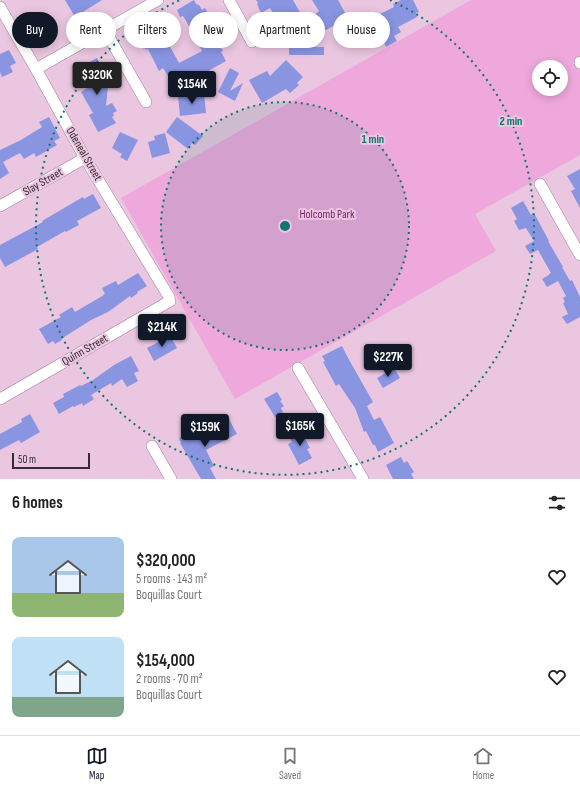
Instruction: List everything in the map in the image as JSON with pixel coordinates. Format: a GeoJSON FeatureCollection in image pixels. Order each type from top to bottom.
{"type":"FeatureCollection","features":[{"type":"Feature","properties":{"kind":"street"},"geometry":{"type":"LineString","coordinates":[[116,24],[158,0]]}},
{"type":"Feature","properties":{"kind":"street"},"geometry":{"type":"LineString","coordinates":[[229,0],[246,31]]}},
{"type":"Feature","properties":{"kind":"street","name":"Odeneal Street"},"geometry":{"type":"LineString","coordinates":[[1,10],[36,69],[85,158],[170,300]]}},
{"type":"Feature","properties":{"kind":"street"},"geometry":{"type":"LineString","coordinates":[[36,69],[73,48]]}},
{"type":"Feature","properties":{"kind":"street"},"geometry":{"type":"LineString","coordinates":[[115,48],[146,102]]}},
{"type":"Feature","properties":{"kind":"street","name":"Slay Street"},"geometry":{"type":"LineString","coordinates":[[0,206],[85,158]]}},
{"type":"Feature","properties":{"kind":"street"},"geometry":{"type":"LineString","coordinates":[[540,184],[580,255]]}},
{"type":"Feature","properties":{"kind":"street","name":"Quinn Street"},"geometry":{"type":"LineString","coordinates":[[0,399],[170,300]]}},
{"type":"Feature","properties":{"kind":"street"},"geometry":{"type":"LineString","coordinates":[[298,368],[363,479]]}},
{"type":"Feature","properties":{"kind":"street"},"geometry":{"type":"LineString","coordinates":[[152,446],[171,479]]}},
{"type":"Feature","properties":{"kind":"green space","name":"Holcomb Park"},"geometry":{"type":"Polygon","coordinates":[[[471,0],[580,0],[580,155],[475,214],[496,251],[235,399],[121,198],[386,48],[390,48],[390,46],[471,0]]]}},
{"type":"Feature","properties":{"kind":"building"},"geometry":{"type":"Polygon","coordinates":[[[65,0],[102,0],[83,12],[72,12],[65,0]]]}},
{"type":"Feature","properties":{"kind":"building"},"geometry":{"type":"Polygon","coordinates":[[[194,0],[202,10],[205,8],[207,12],[189,12],[189,26],[183,16],[181,17],[181,12],[178,12],[177,10],[194,0]]]}},
{"type":"Feature","properties":{"kind":"building"},"geometry":{"type":"Polygon","coordinates":[[[256,0],[293,0],[300,12],[272,12],[270,8],[261,12],[257,4],[258,3],[256,0]]]}},
{"type":"Feature","properties":{"kind":"building"},"geometry":{"type":"Polygon","coordinates":[[[312,0],[338,0],[345,12],[333,12],[333,26],[325,30],[325,12],[318,12],[319,11],[312,0]]]}},
{"type":"Feature","properties":{"kind":"building"},"geometry":{"type":"Polygon","coordinates":[[[401,0],[413,0],[419,12],[416,13],[417,17],[398,27],[401,32],[394,36],[397,41],[390,45],[390,12],[384,12],[394,7],[393,4],[401,0]]]}},
{"type":"Feature","properties":{"kind":"building"},"geometry":{"type":"Polygon","coordinates":[[[145,48],[171,48],[179,63],[202,51],[200,48],[221,48],[223,51],[221,52],[226,61],[176,89],[163,68],[159,71],[148,49],[146,50],[145,48]]]}},
{"type":"Feature","properties":{"kind":"building"},"geometry":{"type":"Polygon","coordinates":[[[289,48],[324,48],[324,55],[289,55],[289,48]]]}},
{"type":"Feature","properties":{"kind":"building"},"geometry":{"type":"Polygon","coordinates":[[[9,50],[16,63],[10,66],[13,72],[2,77],[0,72],[0,54],[9,50]]]}},
{"type":"Feature","properties":{"kind":"building"},"geometry":{"type":"Polygon","coordinates":[[[97,58],[102,68],[99,69],[108,86],[106,106],[112,103],[117,111],[113,113],[114,116],[112,117],[116,123],[98,132],[89,115],[93,113],[81,92],[89,87],[78,68],[97,58]]]}},
{"type":"Feature","properties":{"kind":"building"},"geometry":{"type":"Polygon","coordinates":[[[286,60],[303,77],[297,83],[299,85],[290,93],[286,89],[262,103],[249,80],[267,71],[270,76],[286,60]]]}},
{"type":"Feature","properties":{"kind":"building"},"geometry":{"type":"Polygon","coordinates":[[[230,68],[239,73],[230,91],[243,83],[235,101],[218,92],[230,68]]]}},
{"type":"Feature","properties":{"kind":"building"},"geometry":{"type":"Polygon","coordinates":[[[204,94],[206,113],[180,116],[178,96],[204,94]]]}},
{"type":"Feature","properties":{"kind":"building"},"geometry":{"type":"Polygon","coordinates":[[[49,117],[60,138],[54,141],[57,145],[36,157],[34,153],[24,159],[20,153],[3,162],[9,173],[0,179],[0,150],[21,140],[42,127],[39,122],[49,117]]]}},
{"type":"Feature","properties":{"kind":"building"},"geometry":{"type":"Polygon","coordinates":[[[177,117],[203,136],[195,145],[192,143],[188,149],[166,132],[177,117]]]}},
{"type":"Feature","properties":{"kind":"building"},"geometry":{"type":"Polygon","coordinates":[[[120,132],[138,140],[127,161],[120,157],[122,154],[112,148],[120,132]]]}},
{"type":"Feature","properties":{"kind":"building"},"geometry":{"type":"Polygon","coordinates":[[[165,133],[170,153],[152,158],[148,142],[155,140],[154,136],[165,133]]]}},
{"type":"Feature","properties":{"kind":"building"},"geometry":{"type":"Polygon","coordinates":[[[580,169],[580,208],[571,191],[575,189],[567,176],[580,169]]]}},
{"type":"Feature","properties":{"kind":"building"},"geometry":{"type":"Polygon","coordinates":[[[93,194],[101,208],[77,221],[79,225],[66,232],[65,231],[37,247],[38,249],[5,267],[0,258],[0,245],[43,222],[42,221],[83,197],[84,199],[93,194]]]}},
{"type":"Feature","properties":{"kind":"building"},"geometry":{"type":"Polygon","coordinates":[[[523,201],[531,215],[534,213],[562,267],[570,281],[572,280],[580,297],[580,317],[567,324],[562,317],[568,314],[563,303],[565,302],[563,298],[566,296],[558,281],[547,287],[542,279],[551,273],[538,250],[530,254],[525,246],[534,241],[526,228],[519,230],[514,221],[517,219],[511,208],[523,201]]]}},
{"type":"Feature","properties":{"kind":"building"},"geometry":{"type":"Polygon","coordinates":[[[138,273],[147,286],[131,298],[130,296],[108,312],[91,320],[61,339],[62,340],[55,344],[53,341],[48,344],[39,329],[61,317],[59,315],[72,307],[75,312],[104,295],[103,294],[105,294],[102,288],[116,281],[118,285],[138,273]]]}},
{"type":"Feature","properties":{"kind":"building"},"geometry":{"type":"Polygon","coordinates":[[[170,336],[177,348],[154,361],[147,348],[170,336]]]}},
{"type":"Feature","properties":{"kind":"building"},"geometry":{"type":"Polygon","coordinates":[[[342,346],[373,402],[367,406],[374,420],[380,417],[394,443],[378,452],[366,431],[364,432],[355,408],[339,384],[336,386],[323,362],[325,361],[322,356],[342,346]]]}},
{"type":"Feature","properties":{"kind":"building"},"geometry":{"type":"Polygon","coordinates":[[[131,356],[139,371],[134,373],[138,381],[127,387],[122,379],[112,386],[111,383],[91,395],[94,399],[83,406],[82,403],[74,407],[73,406],[59,414],[53,403],[64,397],[63,394],[93,380],[114,365],[131,356]]]}},
{"type":"Feature","properties":{"kind":"building"},"geometry":{"type":"Polygon","coordinates":[[[394,368],[400,378],[383,388],[377,378],[394,368]]]}},
{"type":"Feature","properties":{"kind":"building"},"geometry":{"type":"Polygon","coordinates":[[[277,392],[282,400],[280,401],[284,406],[281,408],[283,412],[275,417],[264,399],[277,392]]]}},
{"type":"Feature","properties":{"kind":"building"},"geometry":{"type":"Polygon","coordinates":[[[30,414],[40,432],[21,443],[19,440],[0,450],[0,434],[22,422],[21,419],[30,414]]]}},
{"type":"Feature","properties":{"kind":"building"},"geometry":{"type":"Polygon","coordinates":[[[229,419],[237,434],[206,450],[214,466],[210,468],[216,479],[201,479],[180,443],[179,438],[196,430],[202,441],[217,433],[214,427],[229,419]]]}},
{"type":"Feature","properties":{"kind":"building"},"geometry":{"type":"Polygon","coordinates":[[[302,428],[307,436],[304,437],[310,448],[307,449],[312,458],[299,465],[288,444],[292,442],[289,436],[302,428]]]}},
{"type":"Feature","properties":{"kind":"building"},"geometry":{"type":"Polygon","coordinates":[[[401,457],[404,463],[407,461],[414,472],[411,474],[414,479],[393,479],[386,465],[401,457]]]}}]}
